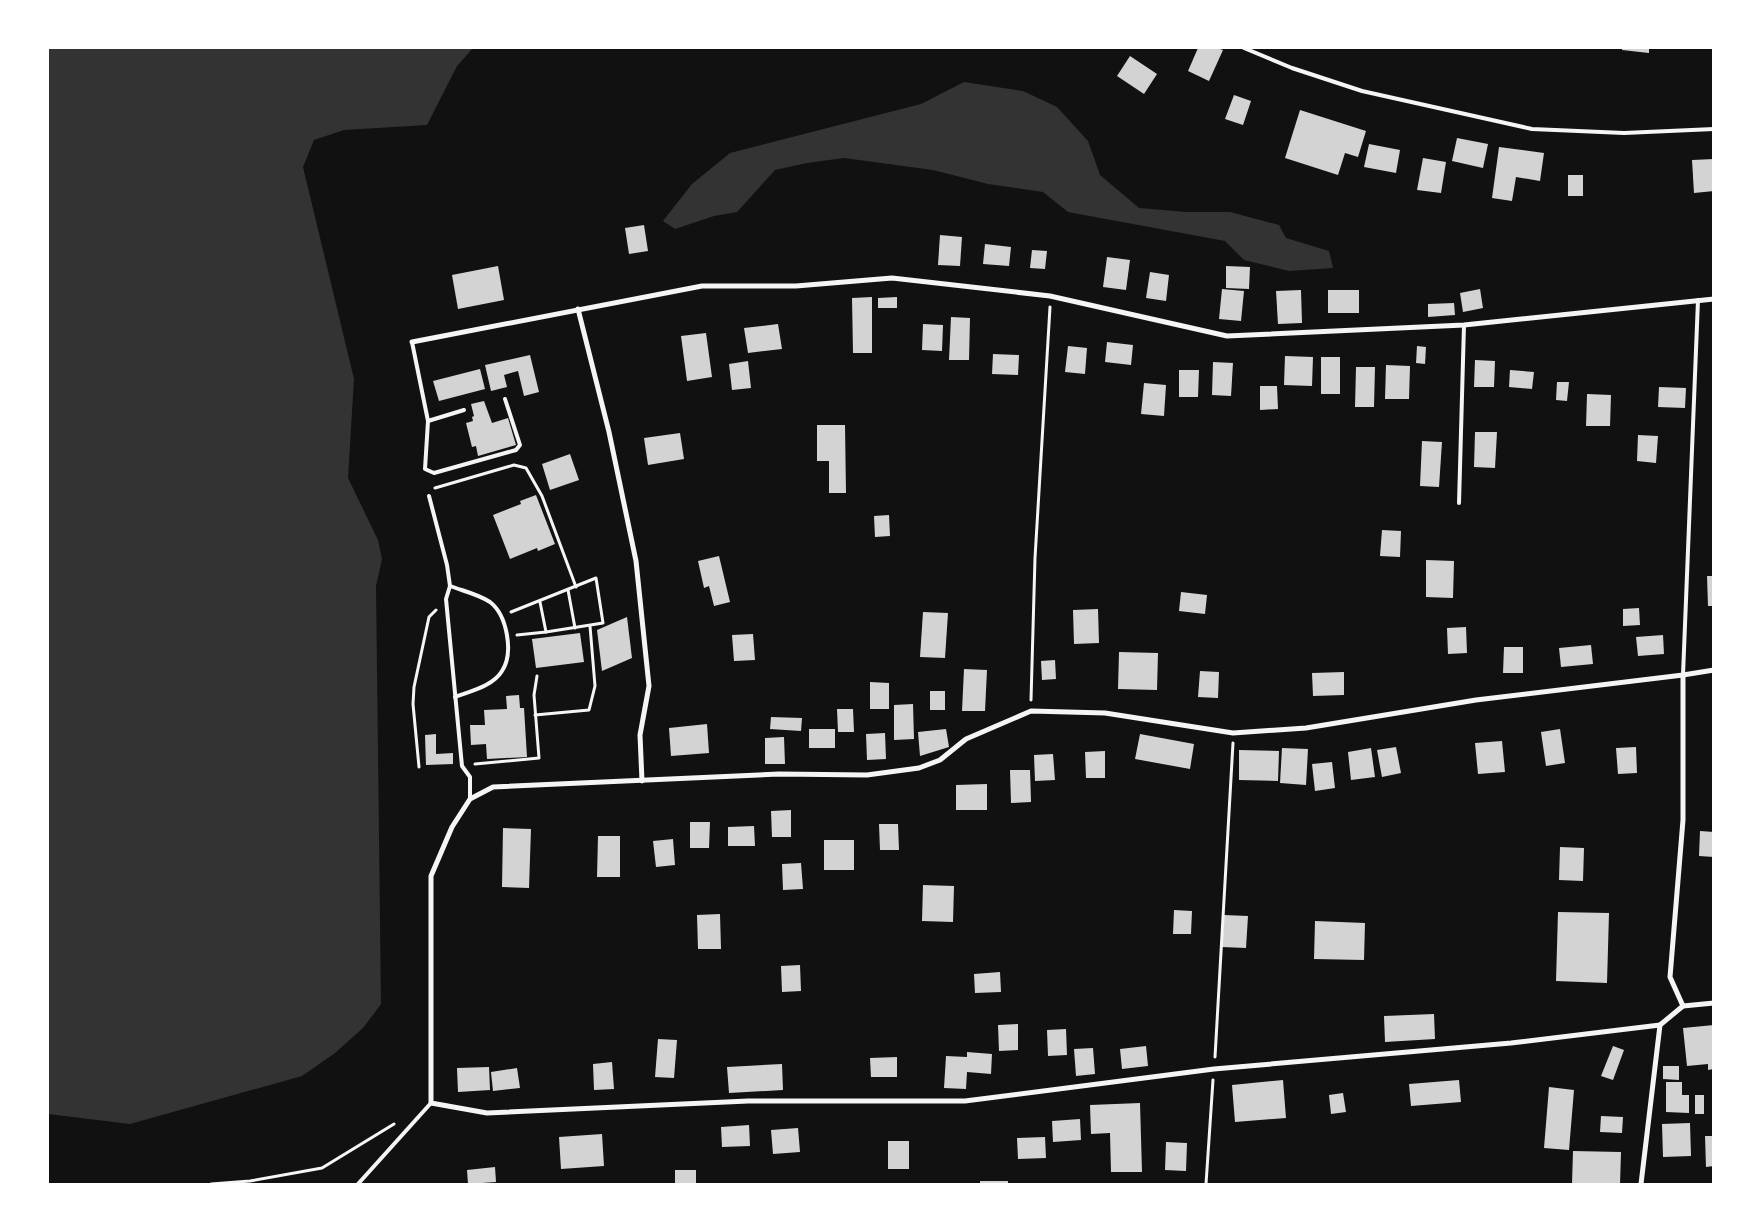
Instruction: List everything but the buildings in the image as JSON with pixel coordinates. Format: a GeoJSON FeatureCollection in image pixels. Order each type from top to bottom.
{"type":"FeatureCollection","features":[{"type":"Feature","properties":{"kind":"street"},"geometry":{"type":"LineString","coordinates":[[412,342],[702,286],[796,286],[892,278],[1050,296],[1227,336],[1464,325],[1698,300],[1714,300]]}},
{"type":"Feature","properties":{"kind":"street"},"geometry":{"type":"LineString","coordinates":[[578,309],[609,432],[636,561],[649,686],[640,735],[642,781]]}},
{"type":"Feature","properties":{"kind":"street"},"geometry":{"type":"LineString","coordinates":[[1714,670],[1476,700],[1306,728],[1233,733],[1105,713],[1031,711],[966,739],[940,760],[919,768],[867,775],[779,774],[493,787],[470,799],[452,826],[431,876],[431,1103],[487,1113],[748,1101],[965,1101],[1214,1069],[1511,1043],[1660,1025],[1683,1006],[1714,1003]]}},
{"type":"Feature","properties":{"kind":"street"},"geometry":{"type":"LineString","coordinates":[[1683,675],[1683,820],[1670,977],[1683,1006]]}},
{"type":"Feature","properties":{"kind":"street"},"geometry":{"type":"LineString","coordinates":[[1641,1184],[1660,1025]]}},
{"type":"Feature","properties":{"kind":"lane"},"geometry":{"type":"LineString","coordinates":[[1244,48],[1292,68],[1362,91],[1532,129],[1624,133],[1714,129]]}},
{"type":"Feature","properties":{"kind":"lane"},"geometry":{"type":"LineString","coordinates":[[1683,675],[1698,300]]}},
{"type":"Feature","properties":{"kind":"lane"},"geometry":{"type":"LineString","coordinates":[[1458,503],[1464,325]]}},
{"type":"Feature","properties":{"kind":"lane"},"geometry":{"type":"LineString","coordinates":[[412,342],[428,420],[425,469],[434,473],[516,450],[520,445],[504,399]]}},
{"type":"Feature","properties":{"kind":"lane"},"geometry":{"type":"LineString","coordinates":[[428,420],[464,410]]}},
{"type":"Feature","properties":{"kind":"lane"},"geometry":{"type":"LineString","coordinates":[[428,496],[447,565],[450,586],[446,599],[455,698],[462,766],[470,777],[470,799]]}},
{"type":"Feature","properties":{"kind":"lane"},"geometry":{"type":"LineString","coordinates":[[450,586],[491,603],[500,616],[508,635],[508,652],[502,671],[487,684],[455,698]]}},
{"type":"Feature","properties":{"kind":"lane"},"geometry":{"type":"LineString","coordinates":[[358,1184],[431,1103]]}},
{"type":"Feature","properties":{"kind":"path"},"geometry":{"type":"LineString","coordinates":[[1031,711],[1035,558],[1050,296]]}},
{"type":"Feature","properties":{"kind":"path"},"geometry":{"type":"LineString","coordinates":[[428,496],[436,488],[514,465],[526,468],[542,496],[576,587]]}},
{"type":"Feature","properties":{"kind":"path"},"geometry":{"type":"LineString","coordinates":[[500,616],[540,602],[596,578],[602,623],[546,632],[508,635]]}},
{"type":"Feature","properties":{"kind":"path"},"geometry":{"type":"LineString","coordinates":[[568,590],[575,628]]}},
{"type":"Feature","properties":{"kind":"path"},"geometry":{"type":"LineString","coordinates":[[420,767],[413,704],[414,687],[430,617],[446,599]]}},
{"type":"Feature","properties":{"kind":"path"},"geometry":{"type":"LineString","coordinates":[[540,602],[546,632]]}},
{"type":"Feature","properties":{"kind":"path"},"geometry":{"type":"LineString","coordinates":[[535,715],[589,710],[595,686],[590,626]]}},
{"type":"Feature","properties":{"kind":"path"},"geometry":{"type":"LineString","coordinates":[[462,766],[539,758],[534,695],[537,676]]}},
{"type":"Feature","properties":{"kind":"path"},"geometry":{"type":"LineString","coordinates":[[1206,1184],[1233,733]]}},
{"type":"Feature","properties":{"kind":"path"},"geometry":{"type":"LineString","coordinates":[[211,1184],[250,1181],[322,1168],[400,1121]]}},
{"type":"Feature","properties":{"kind":"shaded area"},"geometry":{"type":"Polygon","coordinates":[[[48,48],[473,48],[457,66],[427,125],[344,130],[314,140],[303,167],[354,379],[348,478],[378,540],[382,559],[376,586],[381,1004],[363,1028],[335,1053],[302,1076],[130,1124],[48,1114],[48,48]]]}},
{"type":"Feature","properties":{"kind":"shaded area"},"geometry":{"type":"Polygon","coordinates":[[[964,82],[1023,91],[1057,107],[1088,141],[1100,175],[1139,208],[1186,212],[1230,212],[1279,225],[1286,238],[1329,251],[1333,268],[1289,271],[1244,260],[1225,241],[1068,212],[1043,192],[988,184],[933,170],[844,158],[775,170],[737,212],[714,216],[675,229],[663,221],[692,184],[730,153],[921,104],[964,82]]]}}]}
